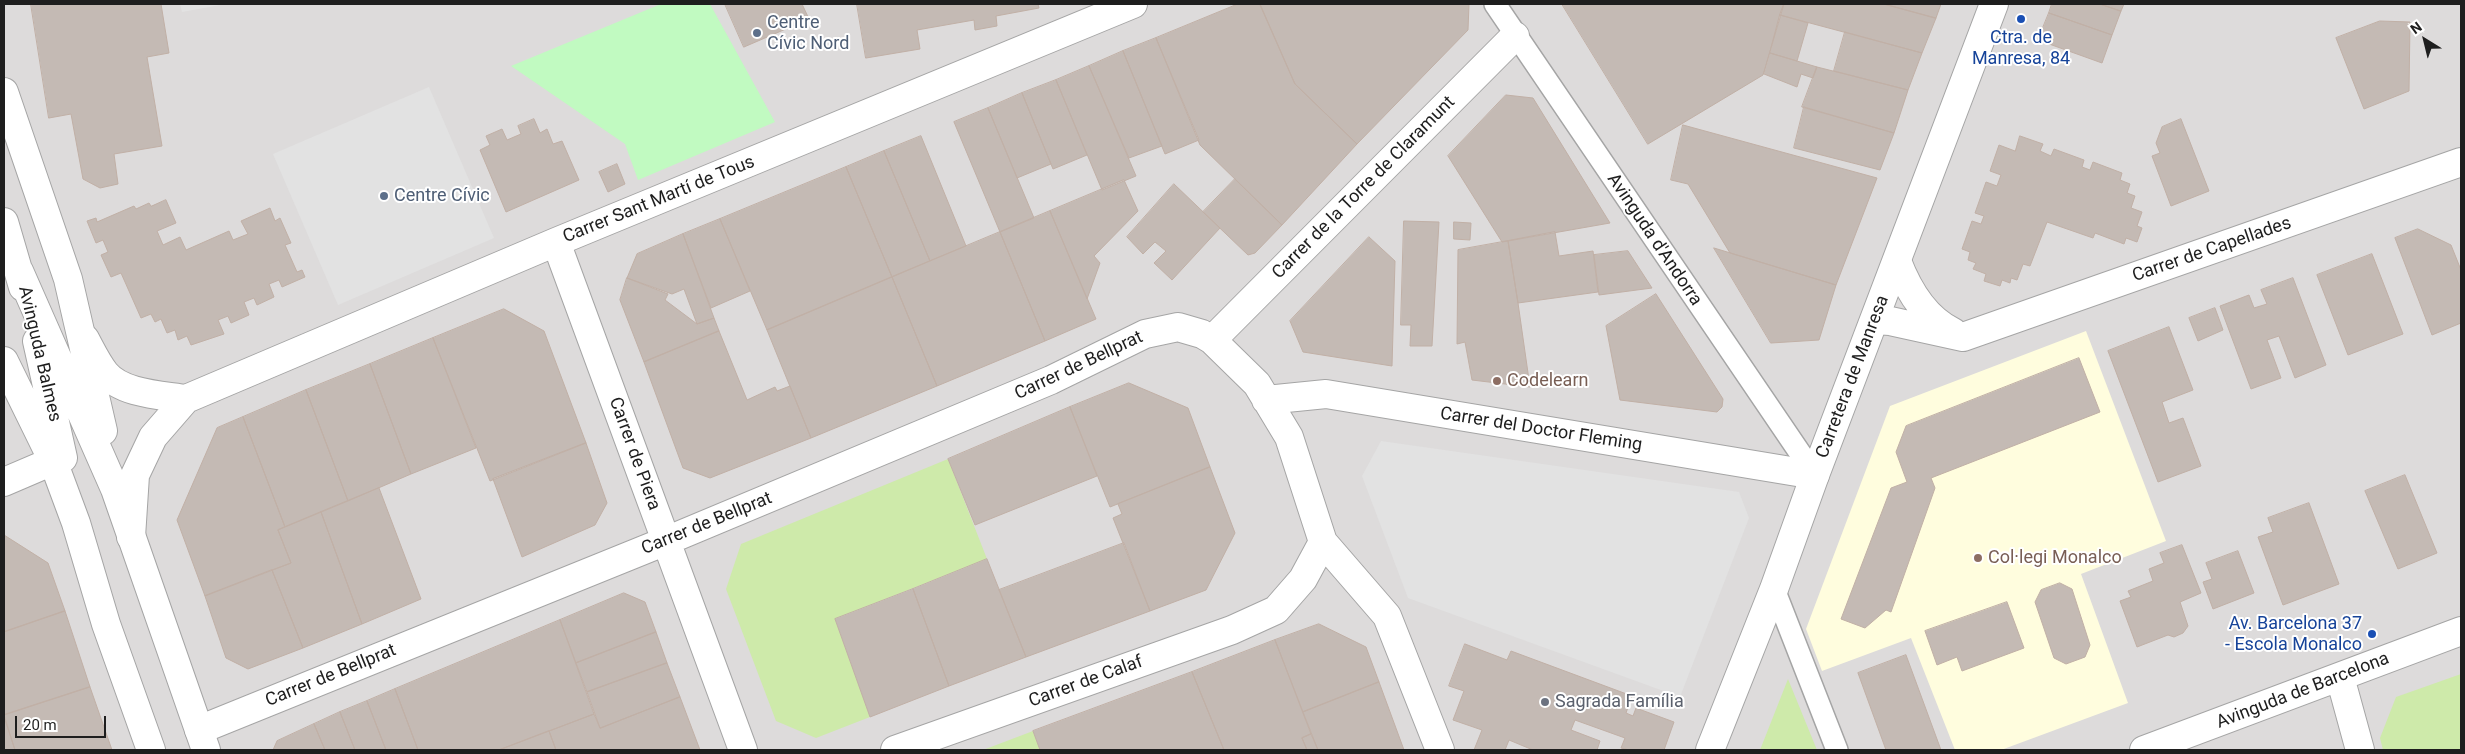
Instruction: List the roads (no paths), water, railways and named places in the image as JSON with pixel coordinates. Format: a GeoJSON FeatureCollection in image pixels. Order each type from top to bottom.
{"type":"FeatureCollection","features":[{"type":"Feature","properties":{"kind":"street","name":"Carrer Sant Martí de Tous"},"geometry":{"type":"LineString","coordinates":[[186,399],[556,242],[1133,4]]}},
{"type":"Feature","properties":{"kind":"street","name":"Avinguda d'Andorra"},"geometry":{"type":"LineString","coordinates":[[1494,4],[1814,475]]}},
{"type":"Feature","properties":{"kind":"street","name":"Carretera de Manresa"},"geometry":{"type":"LineString","coordinates":[[1710,750],[1774,590],[1814,475],[1875,320],[1994,4]]}},
{"type":"Feature","properties":{"kind":"street","name":"Carrer de la Torre de Claramunt"},"geometry":{"type":"LineString","coordinates":[[1212,340],[1516,36]]}},
{"type":"Feature","properties":{"kind":"street","name":"Avinguda Balmes"},"geometry":{"type":"LineString","coordinates":[[4,92],[68,279],[82,334],[115,489]]}},
{"type":"Feature","properties":{"kind":"street","name":"Carrer de Capellades"},"geometry":{"type":"LineString","coordinates":[[1963,337],[2461,162]]}},
{"type":"Feature","properties":{"kind":"street"},"geometry":{"type":"LineString","coordinates":[[4,222],[19,271]]}},
{"type":"Feature","properties":{"kind":"street","name":"Carrer de Piera"},"geometry":{"type":"LineString","coordinates":[[556,242],[743,750]]}},
{"type":"Feature","properties":{"kind":"street"},"geometry":{"type":"LineString","coordinates":[[1897,261],[1904,280],[1918,303],[1940,326],[1963,337]]}},
{"type":"Feature","properties":{"kind":"street","name":"Avinguda Balmes"},"geometry":{"type":"LineString","coordinates":[[19,271],[115,489],[202,740]]}},
{"type":"Feature","properties":{"kind":"street","name":"Avinguda Balmes"},"geometry":{"type":"LineString","coordinates":[[19,271],[48,388],[76,523]]}},
{"type":"Feature","properties":{"kind":"street"},"geometry":{"type":"LineString","coordinates":[[1875,320],[1890,321],[1963,337]]}},
{"type":"Feature","properties":{"kind":"street","name":"Carrer de Bellprat"},"geometry":{"type":"LineString","coordinates":[[202,740],[666,541],[1051,380],[1146,334],[1178,327],[1202,334],[1212,340]]}},
{"type":"Feature","properties":{"kind":"street"},"geometry":{"type":"LineString","coordinates":[[82,334],[105,374],[124,386],[156,395],[186,399]]}},
{"type":"Feature","properties":{"kind":"street"},"geometry":{"type":"LineString","coordinates":[[1212,340],[1257,384],[1289,437],[1323,542],[1387,616],[1440,750]]}},
{"type":"Feature","properties":{"kind":"street","name":"Avinguda Balmes"},"geometry":{"type":"LineString","coordinates":[[4,361],[53,461],[76,523],[106,624],[151,750]]}},
{"type":"Feature","properties":{"kind":"street","name":"Carrer del Doctor Fleming"},"geometry":{"type":"LineString","coordinates":[[1266,400],[1326,394],[1814,475]]}},
{"type":"Feature","properties":{"kind":"street"},"geometry":{"type":"LineString","coordinates":[[131,538],[135,475],[153,437],[186,399]]}},
{"type":"Feature","properties":{"kind":"street"},"geometry":{"type":"LineString","coordinates":[[4,482],[53,461]]}},
{"type":"Feature","properties":{"kind":"street","name":"Carrer de Calaf"},"geometry":{"type":"LineString","coordinates":[[894,750],[1232,630],[1276,610],[1302,579],[1323,542]]}},
{"type":"Feature","properties":{"kind":"street"},"geometry":{"type":"LineString","coordinates":[[1774,590],[1837,750]]}},
{"type":"Feature","properties":{"kind":"street","name":"Avinguda de Barcelona"},"geometry":{"type":"LineString","coordinates":[[2144,750],[2461,631]]}},
{"type":"Feature","properties":{"kind":"street"},"geometry":{"type":"LineString","coordinates":[[2340,677],[2360,750]]}},
{"type":"Feature","properties":{"kind":"place","name":"Ctra. de Manresa, 84"},"geometry":{"type":"Point","coordinates":[2021,19]}},
{"type":"Feature","properties":{"kind":"place","name":"Centre Cívic Nord"},"geometry":{"type":"Point","coordinates":[757,33]}},
{"type":"Feature","properties":{"kind":"place","name":"Centre Cívic"},"geometry":{"type":"Point","coordinates":[384,196]}},
{"type":"Feature","properties":{"kind":"place","name":"Codelearn"},"geometry":{"type":"Point","coordinates":[1497,381]}},
{"type":"Feature","properties":{"kind":"place","name":"Col·legi Monalco"},"geometry":{"type":"Point","coordinates":[1978,558]}},
{"type":"Feature","properties":{"kind":"place","name":"Av. Barcelona 37 - Escola Monalco"},"geometry":{"type":"Point","coordinates":[2372,634]}},
{"type":"Feature","properties":{"kind":"place","name":"Sagrada Família"},"geometry":{"type":"Point","coordinates":[1545,702]}}]}
